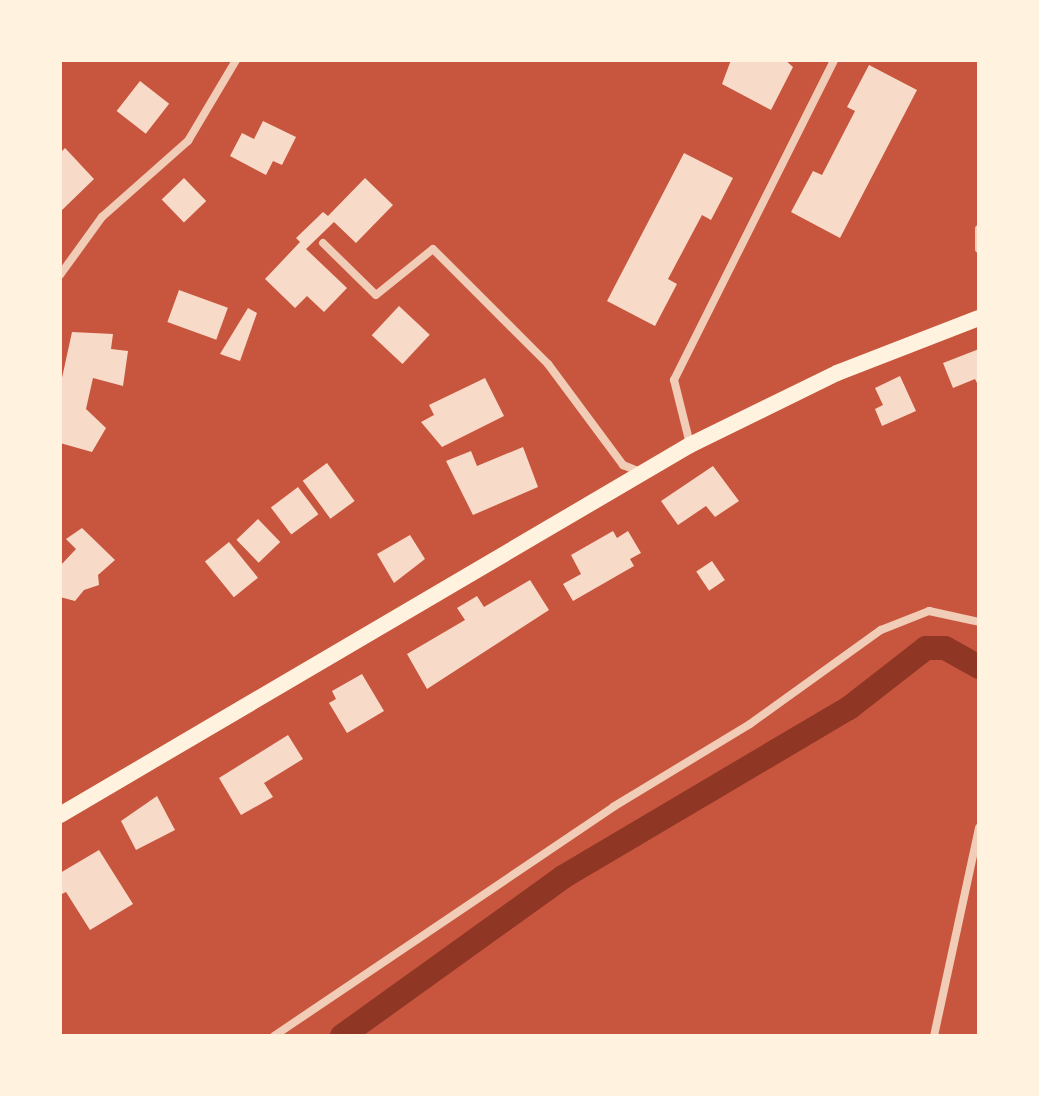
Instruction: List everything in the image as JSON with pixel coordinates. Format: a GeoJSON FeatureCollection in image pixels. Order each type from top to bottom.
{"type":"FeatureCollection","features":[{"type":"Feature","properties":{"kind":"main road"},"geometry":{"type":"LineString","coordinates":[[60,815],[690,445],[837,373],[979,318]]}},
{"type":"Feature","properties":{"kind":"street"},"geometry":{"type":"LineString","coordinates":[[60,275],[102,217],[188,141],[236,60]]}},
{"type":"Feature","properties":{"kind":"street"},"geometry":{"type":"LineString","coordinates":[[690,445],[674,380],[834,60]]}},
{"type":"Feature","properties":{"kind":"street"},"geometry":{"type":"LineString","coordinates":[[979,229],[979,249]]}},
{"type":"Feature","properties":{"kind":"street"},"geometry":{"type":"LineString","coordinates":[[323,243],[376,295],[433,249],[548,364],[623,465],[644,473]]}},
{"type":"Feature","properties":{"kind":"street"},"geometry":{"type":"LineString","coordinates":[[274,1036],[613,807],[750,724],[881,630],[929,611],[979,622]]}},
{"type":"Feature","properties":{"kind":"street"},"geometry":{"type":"LineString","coordinates":[[934,1036],[979,828]]}},
{"type":"Feature","properties":{"kind":"building"},"geometry":{"type":"Polygon","coordinates":[[[731,60],[785,60],[793,67],[771,110],[722,84],[731,60]]]}},
{"type":"Feature","properties":{"kind":"building"},"geometry":{"type":"Polygon","coordinates":[[[869,65],[917,90],[840,238],[791,212],[813,171],[822,175],[855,111],[847,107],[869,65]]]}},
{"type":"Feature","properties":{"kind":"building"},"geometry":{"type":"Polygon","coordinates":[[[140,81],[169,104],[146,134],[117,111],[140,81]]]}},
{"type":"Feature","properties":{"kind":"building"},"geometry":{"type":"Polygon","coordinates":[[[263,121],[296,137],[282,165],[273,161],[266,175],[230,156],[242,133],[254,139],[263,121]]]}},
{"type":"Feature","properties":{"kind":"building"},"geometry":{"type":"Polygon","coordinates":[[[65,148],[94,179],[60,212],[60,153],[65,148]]]}},
{"type":"Feature","properties":{"kind":"building"},"geometry":{"type":"Polygon","coordinates":[[[684,153],[733,178],[711,220],[702,215],[668,279],[677,284],[655,326],[607,301],[684,153]]]}},
{"type":"Feature","properties":{"kind":"building"},"geometry":{"type":"Polygon","coordinates":[[[184,178],[206,201],[184,223],[162,200],[184,178]]]}},
{"type":"Feature","properties":{"kind":"building"},"geometry":{"type":"Polygon","coordinates":[[[365,178],[393,205],[356,243],[334,222],[306,249],[347,288],[324,312],[307,296],[295,308],[265,279],[300,242],[296,238],[323,212],[328,216],[365,178]]]}},
{"type":"Feature","properties":{"kind":"building"},"geometry":{"type":"Polygon","coordinates":[[[179,290],[228,308],[216,340],[167,322],[179,290]]]}},
{"type":"Feature","properties":{"kind":"building"},"geometry":{"type":"Polygon","coordinates":[[[399,306],[430,335],[402,364],[372,335],[399,306]]]}},
{"type":"Feature","properties":{"kind":"building"},"geometry":{"type":"Polygon","coordinates":[[[248,308],[257,313],[240,361],[220,354],[248,308]]]}},
{"type":"Feature","properties":{"kind":"building"},"geometry":{"type":"Polygon","coordinates":[[[72,332],[113,334],[111,349],[128,351],[123,386],[93,378],[86,409],[106,428],[92,452],[60,443],[60,387],[72,332]]]}},
{"type":"Feature","properties":{"kind":"building"},"geometry":{"type":"Polygon","coordinates":[[[979,349],[979,387],[975,379],[953,388],[943,363],[979,349]]]}},
{"type":"Feature","properties":{"kind":"building"},"geometry":{"type":"Polygon","coordinates":[[[900,376],[916,411],[882,426],[875,409],[883,405],[875,388],[900,376]]]}},
{"type":"Feature","properties":{"kind":"building"},"geometry":{"type":"Polygon","coordinates":[[[485,378],[504,416],[442,447],[421,422],[434,415],[429,405],[485,378]]]}},
{"type":"Feature","properties":{"kind":"building"},"geometry":{"type":"Polygon","coordinates":[[[523,447],[538,487],[473,515],[446,461],[471,451],[477,466],[523,447]]]}},
{"type":"Feature","properties":{"kind":"building"},"geometry":{"type":"Polygon","coordinates":[[[327,463],[355,501],[330,519],[303,481],[327,463]]]}},
{"type":"Feature","properties":{"kind":"building"},"geometry":{"type":"Polygon","coordinates":[[[713,466],[739,501],[715,517],[706,506],[678,525],[661,501],[713,466]]]}},
{"type":"Feature","properties":{"kind":"building"},"geometry":{"type":"Polygon","coordinates":[[[298,487],[318,514],[291,535],[271,507],[298,487]]]}},
{"type":"Feature","properties":{"kind":"building"},"geometry":{"type":"Polygon","coordinates":[[[258,519],[280,542],[259,563],[236,540],[258,519]]]}},
{"type":"Feature","properties":{"kind":"building"},"geometry":{"type":"Polygon","coordinates":[[[82,528],[115,560],[98,575],[99,585],[84,590],[75,601],[60,597],[60,566],[76,549],[66,539],[82,528]]]}},
{"type":"Feature","properties":{"kind":"building"},"geometry":{"type":"Polygon","coordinates":[[[613,531],[617,538],[628,531],[641,553],[630,559],[634,566],[573,601],[563,584],[581,574],[571,555],[613,531]]]}},
{"type":"Feature","properties":{"kind":"building"},"geometry":{"type":"Polygon","coordinates":[[[410,535],[425,559],[394,583],[377,554],[410,535]]]}},
{"type":"Feature","properties":{"kind":"building"},"geometry":{"type":"Polygon","coordinates":[[[229,542],[258,578],[234,597],[205,562],[229,542]]]}},
{"type":"Feature","properties":{"kind":"building"},"geometry":{"type":"Polygon","coordinates":[[[712,561],[725,580],[709,591],[696,572],[712,561]]]}},
{"type":"Feature","properties":{"kind":"building"},"geometry":{"type":"Polygon","coordinates":[[[530,580],[549,610],[427,689],[407,654],[465,620],[457,608],[477,596],[484,607],[530,580]]]}},
{"type":"Feature","properties":{"kind":"building"},"geometry":{"type":"Polygon","coordinates":[[[362,674],[384,711],[347,733],[329,703],[336,699],[332,691],[362,674]]]}},
{"type":"Feature","properties":{"kind":"building"},"geometry":{"type":"Polygon","coordinates":[[[288,735],[303,759],[264,783],[273,797],[241,815],[219,778],[288,735]]]}},
{"type":"Feature","properties":{"kind":"building"},"geometry":{"type":"Polygon","coordinates":[[[157,796],[175,830],[136,850],[121,821],[157,796]]]}},
{"type":"Feature","properties":{"kind":"building"},"geometry":{"type":"Polygon","coordinates":[[[99,850],[133,904],[90,930],[66,892],[60,895],[60,873],[99,850]]]}},
{"type":"Feature","properties":{"kind":"waterway"},"geometry":{"type":"LineString","coordinates":[[342,1036],[563,877],[849,708],[926,648],[945,648],[979,667]]}}]}
